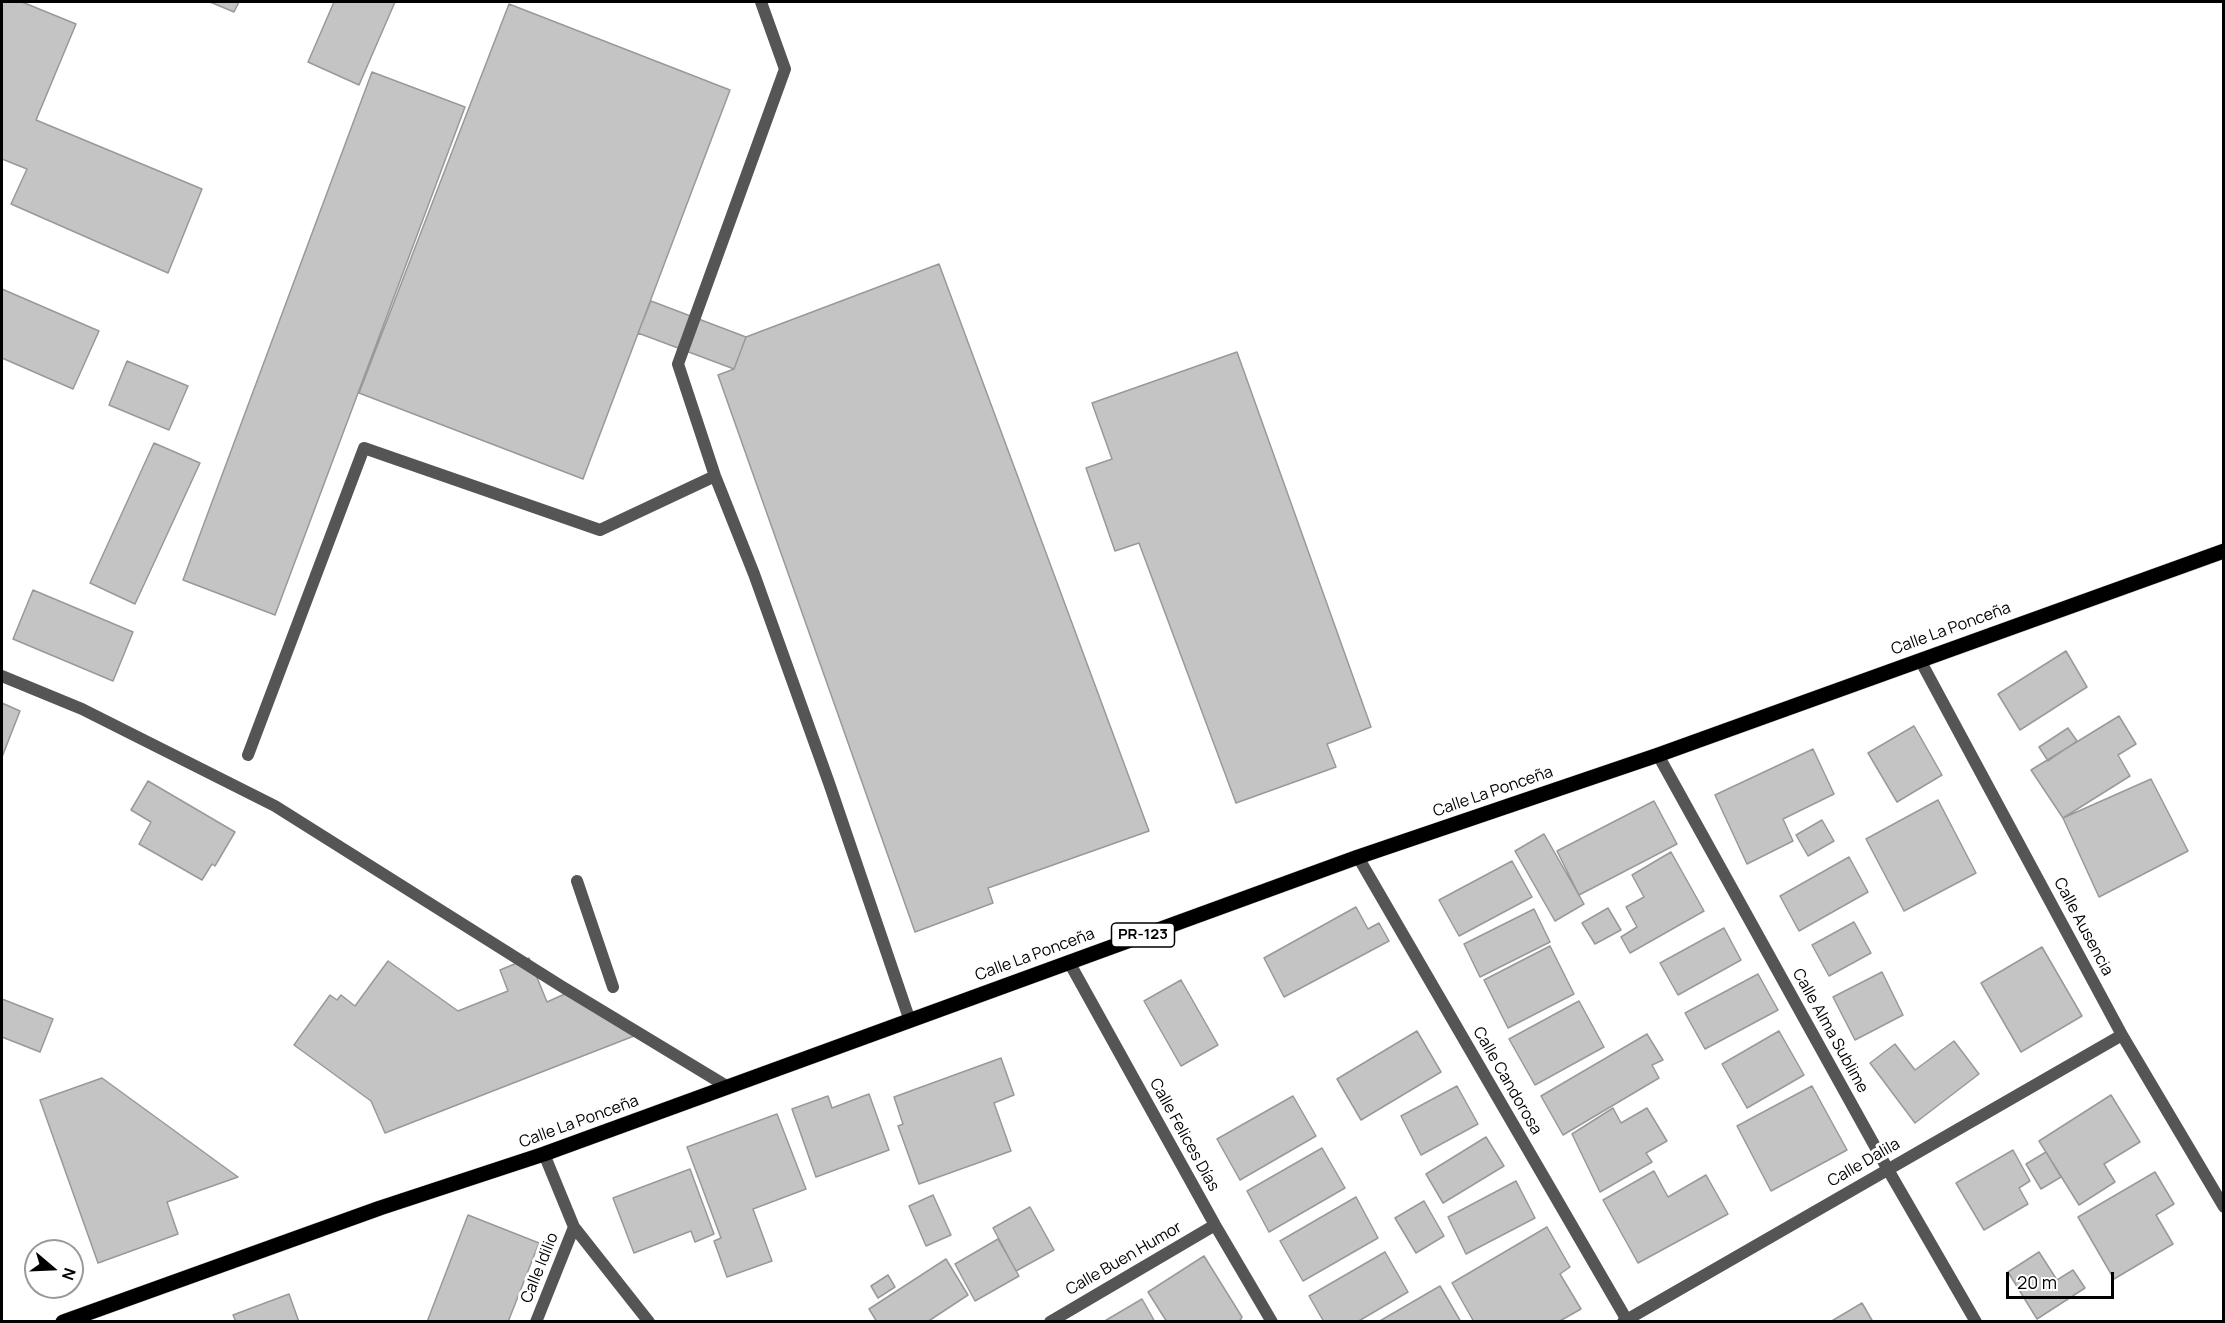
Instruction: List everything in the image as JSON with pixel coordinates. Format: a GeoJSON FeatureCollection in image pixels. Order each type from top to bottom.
{"type":"FeatureCollection","features":[{"type":"Feature","properties":{"kind":"main road","name":"Calle La Ponceña"},"geometry":{"type":"LineString","coordinates":[[63,1322],[380,1209],[544,1154],[1358,857],[1658,755],[2223,551]]}},
{"type":"Feature","properties":{"kind":"street"},"geometry":{"type":"LineString","coordinates":[[761,2],[785,69],[678,364],[716,476],[754,574],[829,783],[910,1021]]}},
{"type":"Feature","properties":{"kind":"street"},"geometry":{"type":"LineString","coordinates":[[248,755],[364,448],[600,530],[716,476]]}},
{"type":"Feature","properties":{"kind":"street","name":"Calle Ausencia"},"geometry":{"type":"LineString","coordinates":[[1920,660],[2122,1035],[2223,1207]]}},
{"type":"Feature","properties":{"kind":"street"},"geometry":{"type":"LineString","coordinates":[[2,676],[82,709],[275,806],[561,986],[728,1087]]}},
{"type":"Feature","properties":{"kind":"street","name":"Calle Alma Sublime"},"geometry":{"type":"LineString","coordinates":[[1658,755],[1887,1168],[1976,1322]]}},
{"type":"Feature","properties":{"kind":"street","name":"Calle Candorosa"},"geometry":{"type":"LineString","coordinates":[[1358,857],[1626,1321]]}},
{"type":"Feature","properties":{"kind":"street"},"geometry":{"type":"LineString","coordinates":[[577,880],[613,987]]}},
{"type":"Feature","properties":{"kind":"street","name":"Calle Felices Días"},"geometry":{"type":"LineString","coordinates":[[1069,962],[1215,1225],[1272,1322]]}},
{"type":"Feature","properties":{"kind":"street","name":"Calle Dalila"},"geometry":{"type":"LineString","coordinates":[[1626,1321],[1887,1168],[2122,1035]]}},
{"type":"Feature","properties":{"kind":"street"},"geometry":{"type":"LineString","coordinates":[[544,1154],[574,1227],[649,1322]]}},
{"type":"Feature","properties":{"kind":"street","name":"Calle Buen Humor"},"geometry":{"type":"LineString","coordinates":[[1050,1322],[1215,1225]]}},
{"type":"Feature","properties":{"kind":"street","name":"Calle Idilio"},"geometry":{"type":"LineString","coordinates":[[536,1322],[574,1227]]}},
{"type":"Feature","properties":{"kind":"building"},"geometry":{"type":"Polygon","coordinates":[[[2,2],[22,2],[76,24],[36,120],[202,189],[168,273],[11,204],[27,169],[2,159],[2,2]]]}},
{"type":"Feature","properties":{"kind":"building"},"geometry":{"type":"Polygon","coordinates":[[[210,2],[239,2],[234,12],[210,2]]]}},
{"type":"Feature","properties":{"kind":"building"},"geometry":{"type":"Polygon","coordinates":[[[334,2],[395,2],[359,85],[308,62],[334,2]]]}},
{"type":"Feature","properties":{"kind":"building"},"geometry":{"type":"Polygon","coordinates":[[[509,4],[730,90],[583,479],[359,393],[509,4]]]}},
{"type":"Feature","properties":{"kind":"building"},"geometry":{"type":"Polygon","coordinates":[[[372,72],[465,107],[275,615],[183,580],[372,72]]]}},
{"type":"Feature","properties":{"kind":"building"},"geometry":{"type":"Polygon","coordinates":[[[939,264],[1149,831],[988,888],[993,903],[915,932],[718,375],[734,369],[746,337],[939,264]]]}},
{"type":"Feature","properties":{"kind":"building"},"geometry":{"type":"Polygon","coordinates":[[[2,289],[99,331],[73,389],[2,358],[2,289]]]}},
{"type":"Feature","properties":{"kind":"building"},"geometry":{"type":"Polygon","coordinates":[[[651,301],[746,337],[734,369],[638,333],[651,301]]]}},
{"type":"Feature","properties":{"kind":"building"},"geometry":{"type":"Polygon","coordinates":[[[1237,352],[1371,727],[1327,744],[1336,767],[1236,803],[1139,543],[1115,551],[1086,468],[1112,459],[1092,403],[1237,352]]]}},
{"type":"Feature","properties":{"kind":"building"},"geometry":{"type":"Polygon","coordinates":[[[127,361],[188,386],[169,430],[109,405],[127,361]]]}},
{"type":"Feature","properties":{"kind":"building"},"geometry":{"type":"Polygon","coordinates":[[[154,443],[200,463],[135,604],[90,583],[154,443]]]}},
{"type":"Feature","properties":{"kind":"building"},"geometry":{"type":"Polygon","coordinates":[[[33,590],[133,632],[113,681],[13,639],[33,590]]]}},
{"type":"Feature","properties":{"kind":"building"},"geometry":{"type":"Polygon","coordinates":[[[2066,651],[2087,687],[2020,730],[1998,694],[2066,651]]]}},
{"type":"Feature","properties":{"kind":"building"},"geometry":{"type":"Polygon","coordinates":[[[2,703],[20,711],[2,757],[2,703]]]}},
{"type":"Feature","properties":{"kind":"building"},"geometry":{"type":"Polygon","coordinates":[[[2119,716],[2136,744],[2118,755],[2130,776],[2063,818],[2031,770],[2119,716]]]}},
{"type":"Feature","properties":{"kind":"building"},"geometry":{"type":"Polygon","coordinates":[[[1914,726],[1942,775],[1897,802],[1868,753],[1914,726]]]}},
{"type":"Feature","properties":{"kind":"building"},"geometry":{"type":"Polygon","coordinates":[[[2068,728],[2077,741],[2048,761],[2039,747],[2068,728]]]}},
{"type":"Feature","properties":{"kind":"building"},"geometry":{"type":"Polygon","coordinates":[[[1813,749],[1834,794],[1783,819],[1793,841],[1747,864],[1715,795],[1813,749]]]}},
{"type":"Feature","properties":{"kind":"building"},"geometry":{"type":"Polygon","coordinates":[[[2151,779],[2188,851],[2099,897],[2063,818],[2151,779]]]}},
{"type":"Feature","properties":{"kind":"building"},"geometry":{"type":"Polygon","coordinates":[[[148,781],[235,832],[215,866],[212,864],[202,880],[139,844],[151,822],[131,810],[148,781]]]}},
{"type":"Feature","properties":{"kind":"building"},"geometry":{"type":"Polygon","coordinates":[[[1938,800],[1976,873],[1904,911],[1866,839],[1938,800]]]}},
{"type":"Feature","properties":{"kind":"building"},"geometry":{"type":"Polygon","coordinates":[[[1654,801],[1677,844],[1579,895],[1557,851],[1654,801]]]}},
{"type":"Feature","properties":{"kind":"building"},"geometry":{"type":"Polygon","coordinates":[[[1822,820],[1834,841],[1808,856],[1796,835],[1822,820]]]}},
{"type":"Feature","properties":{"kind":"building"},"geometry":{"type":"Polygon","coordinates":[[[1544,834],[1584,904],[1555,921],[1515,851],[1544,834]]]}},
{"type":"Feature","properties":{"kind":"building"},"geometry":{"type":"Polygon","coordinates":[[[1671,852],[1704,911],[1630,953],[1621,937],[1637,927],[1626,907],[1644,897],[1632,875],[1671,852]]]}},
{"type":"Feature","properties":{"kind":"building"},"geometry":{"type":"Polygon","coordinates":[[[1849,857],[1868,892],[1799,931],[1780,896],[1849,857]]]}},
{"type":"Feature","properties":{"kind":"building"},"geometry":{"type":"Polygon","coordinates":[[[1512,861],[1532,897],[1459,936],[1439,900],[1512,861]]]}},
{"type":"Feature","properties":{"kind":"building"},"geometry":{"type":"Polygon","coordinates":[[[1356,907],[1368,929],[1379,923],[1389,941],[1284,997],[1264,958],[1356,907]]]}},
{"type":"Feature","properties":{"kind":"building"},"geometry":{"type":"Polygon","coordinates":[[[1608,908],[1621,930],[1595,944],[1582,923],[1608,908]]]}},
{"type":"Feature","properties":{"kind":"building"},"geometry":{"type":"Polygon","coordinates":[[[1534,909],[1550,942],[1480,977],[1464,944],[1534,909]]]}},
{"type":"Feature","properties":{"kind":"building"},"geometry":{"type":"Polygon","coordinates":[[[1854,922],[1871,953],[1829,976],[1812,945],[1854,922]]]}},
{"type":"Feature","properties":{"kind":"building"},"geometry":{"type":"Polygon","coordinates":[[[1724,928],[1741,960],[1678,995],[1660,963],[1724,928]]]}},
{"type":"Feature","properties":{"kind":"building"},"geometry":{"type":"Polygon","coordinates":[[[1550,946],[1574,994],[1508,1028],[1484,980],[1550,946]]]}},
{"type":"Feature","properties":{"kind":"building"},"geometry":{"type":"Polygon","coordinates":[[[2042,947],[2082,1016],[2021,1052],[1981,983],[2042,947]]]}},
{"type":"Feature","properties":{"kind":"building"},"geometry":{"type":"Polygon","coordinates":[[[529,958],[547,1002],[567,993],[634,1036],[385,1133],[371,1101],[294,1045],[330,995],[337,1000],[341,995],[355,1006],[388,961],[458,1011],[508,991],[500,970],[529,958]]]}},
{"type":"Feature","properties":{"kind":"building"},"geometry":{"type":"Polygon","coordinates":[[[1882,972],[1903,1015],[1855,1040],[1833,997],[1882,972]]]}},
{"type":"Feature","properties":{"kind":"building"},"geometry":{"type":"Polygon","coordinates":[[[1758,974],[1778,1010],[1705,1049],[1685,1013],[1758,974]]]}},
{"type":"Feature","properties":{"kind":"building"},"geometry":{"type":"Polygon","coordinates":[[[1181,980],[1218,1045],[1181,1066],[1144,1001],[1181,980]]]}},
{"type":"Feature","properties":{"kind":"building"},"geometry":{"type":"Polygon","coordinates":[[[2,999],[53,1019],[40,1052],[2,1037],[2,999]]]}},
{"type":"Feature","properties":{"kind":"building"},"geometry":{"type":"Polygon","coordinates":[[[1579,1001],[1604,1047],[1535,1085],[1509,1039],[1579,1001]]]}},
{"type":"Feature","properties":{"kind":"building"},"geometry":{"type":"Polygon","coordinates":[[[1417,1031],[1441,1072],[1361,1120],[1337,1079],[1417,1031]]]}},
{"type":"Feature","properties":{"kind":"building"},"geometry":{"type":"Polygon","coordinates":[[[1779,1031],[1804,1075],[1747,1108],[1722,1064],[1779,1031]]]}},
{"type":"Feature","properties":{"kind":"building"},"geometry":{"type":"Polygon","coordinates":[[[1647,1034],[1663,1060],[1652,1065],[1659,1078],[1563,1135],[1541,1096],[1647,1034]]]}},
{"type":"Feature","properties":{"kind":"building"},"geometry":{"type":"Polygon","coordinates":[[[1954,1041],[1979,1074],[1915,1123],[1870,1063],[1895,1044],[1915,1070],[1954,1041]]]}},
{"type":"Feature","properties":{"kind":"building"},"geometry":{"type":"Polygon","coordinates":[[[1001,1058],[1014,1095],[994,1103],[1011,1151],[919,1184],[898,1126],[903,1124],[894,1097],[1001,1058]]]}},
{"type":"Feature","properties":{"kind":"building"},"geometry":{"type":"Polygon","coordinates":[[[102,1078],[238,1177],[167,1202],[178,1234],[98,1263],[40,1100],[102,1078]]]}},
{"type":"Feature","properties":{"kind":"building"},"geometry":{"type":"Polygon","coordinates":[[[1457,1086],[1478,1124],[1421,1155],[1401,1116],[1457,1086]]]}},
{"type":"Feature","properties":{"kind":"building"},"geometry":{"type":"Polygon","coordinates":[[[1812,1086],[1847,1150],[1771,1191],[1737,1126],[1812,1086]]]}},
{"type":"Feature","properties":{"kind":"building"},"geometry":{"type":"Polygon","coordinates":[[[869,1094],[889,1150],[816,1177],[792,1109],[828,1096],[832,1108],[869,1094]]]}},
{"type":"Feature","properties":{"kind":"building"},"geometry":{"type":"Polygon","coordinates":[[[2111,1095],[2140,1142],[2104,1164],[2115,1182],[2079,1205],[2039,1141],[2111,1095]]]}},
{"type":"Feature","properties":{"kind":"building"},"geometry":{"type":"Polygon","coordinates":[[[1293,1096],[1316,1136],[1240,1180],[1217,1139],[1293,1096]]]}},
{"type":"Feature","properties":{"kind":"building"},"geometry":{"type":"Polygon","coordinates":[[[1613,1108],[1621,1123],[1647,1108],[1667,1141],[1646,1153],[1652,1162],[1600,1192],[1572,1134],[1613,1108]]]}},
{"type":"Feature","properties":{"kind":"building"},"geometry":{"type":"Polygon","coordinates":[[[777,1114],[806,1189],[753,1209],[772,1261],[727,1277],[714,1241],[721,1238],[687,1147],[777,1114]]]}},
{"type":"Feature","properties":{"kind":"building"},"geometry":{"type":"Polygon","coordinates":[[[1486,1137],[1504,1166],[1443,1203],[1426,1174],[1486,1137]]]}},
{"type":"Feature","properties":{"kind":"building"},"geometry":{"type":"Polygon","coordinates":[[[1322,1148],[1345,1188],[1269,1232],[1247,1191],[1322,1148]]]}},
{"type":"Feature","properties":{"kind":"building"},"geometry":{"type":"Polygon","coordinates":[[[2013,1150],[2030,1181],[2019,1188],[2028,1204],[1984,1230],[1956,1183],[2013,1150]]]}},
{"type":"Feature","properties":{"kind":"building"},"geometry":{"type":"Polygon","coordinates":[[[2046,1152],[2061,1177],[2041,1189],[2026,1164],[2046,1152]]]}},
{"type":"Feature","properties":{"kind":"building"},"geometry":{"type":"Polygon","coordinates":[[[690,1169],[714,1234],[695,1242],[691,1231],[634,1253],[613,1198],[690,1169]]]}},
{"type":"Feature","properties":{"kind":"building"},"geometry":{"type":"Polygon","coordinates":[[[1654,1171],[1668,1197],[1706,1175],[1728,1214],[1638,1263],[1603,1200],[1654,1171]]]}},
{"type":"Feature","properties":{"kind":"building"},"geometry":{"type":"Polygon","coordinates":[[[2155,1172],[2174,1204],[2156,1215],[2173,1244],[2114,1279],[2078,1217],[2155,1172]]]}},
{"type":"Feature","properties":{"kind":"building"},"geometry":{"type":"Polygon","coordinates":[[[1516,1181],[1535,1218],[1466,1254],[1448,1217],[1516,1181]]]}},
{"type":"Feature","properties":{"kind":"building"},"geometry":{"type":"Polygon","coordinates":[[[933,1195],[951,1235],[926,1246],[909,1206],[933,1195]]]}},
{"type":"Feature","properties":{"kind":"building"},"geometry":{"type":"Polygon","coordinates":[[[1356,1197],[1378,1238],[1303,1281],[1280,1241],[1356,1197]]]}},
{"type":"Feature","properties":{"kind":"building"},"geometry":{"type":"Polygon","coordinates":[[[1424,1201],[1444,1236],[1416,1253],[1395,1218],[1424,1201]]]}},
{"type":"Feature","properties":{"kind":"building"},"geometry":{"type":"Polygon","coordinates":[[[1030,1207],[1054,1250],[1016,1271],[993,1228],[1030,1207]]]}},
{"type":"Feature","properties":{"kind":"building"},"geometry":{"type":"Polygon","coordinates":[[[468,1215],[539,1243],[508,1322],[427,1322],[468,1215]]]}},
{"type":"Feature","properties":{"kind":"building"},"geometry":{"type":"Polygon","coordinates":[[[1547,1227],[1570,1267],[1560,1274],[1581,1309],[1558,1322],[1474,1322],[1452,1283],[1547,1227]]]}},
{"type":"Feature","properties":{"kind":"building"},"geometry":{"type":"Polygon","coordinates":[[[998,1239],[1019,1276],[975,1301],[955,1264],[998,1239]]]}},
{"type":"Feature","properties":{"kind":"building"},"geometry":{"type":"Polygon","coordinates":[[[1385,1252],[1408,1292],[1357,1322],[1324,1322],[1309,1296],[1385,1252]]]}},
{"type":"Feature","properties":{"kind":"building"},"geometry":{"type":"Polygon","coordinates":[[[2039,1252],[2057,1280],[2073,1270],[2085,1288],[2037,1319],[2008,1272],[2039,1252]]]}},
{"type":"Feature","properties":{"kind":"building"},"geometry":{"type":"Polygon","coordinates":[[[1204,1256],[1242,1317],[1239,1322],[1167,1322],[1148,1292],[1204,1256]]]}},
{"type":"Feature","properties":{"kind":"building"},"geometry":{"type":"Polygon","coordinates":[[[946,1259],[968,1295],[927,1322],[877,1322],[869,1309],[946,1259]]]}},
{"type":"Feature","properties":{"kind":"building"},"geometry":{"type":"Polygon","coordinates":[[[888,1275],[895,1287],[878,1298],[871,1286],[888,1275]]]}},
{"type":"Feature","properties":{"kind":"building"},"geometry":{"type":"Polygon","coordinates":[[[1440,1286],[1461,1322],[1378,1322],[1440,1286]]]}},
{"type":"Feature","properties":{"kind":"building"},"geometry":{"type":"Polygon","coordinates":[[[289,1294],[299,1322],[236,1322],[233,1315],[289,1294]]]}},
{"type":"Feature","properties":{"kind":"building"},"geometry":{"type":"Polygon","coordinates":[[[1142,1299],[1155,1322],[1103,1322],[1142,1299]]]}},
{"type":"Feature","properties":{"kind":"building"},"geometry":{"type":"Polygon","coordinates":[[[1862,1303],[1873,1322],[1830,1322],[1862,1303]]]}}]}
